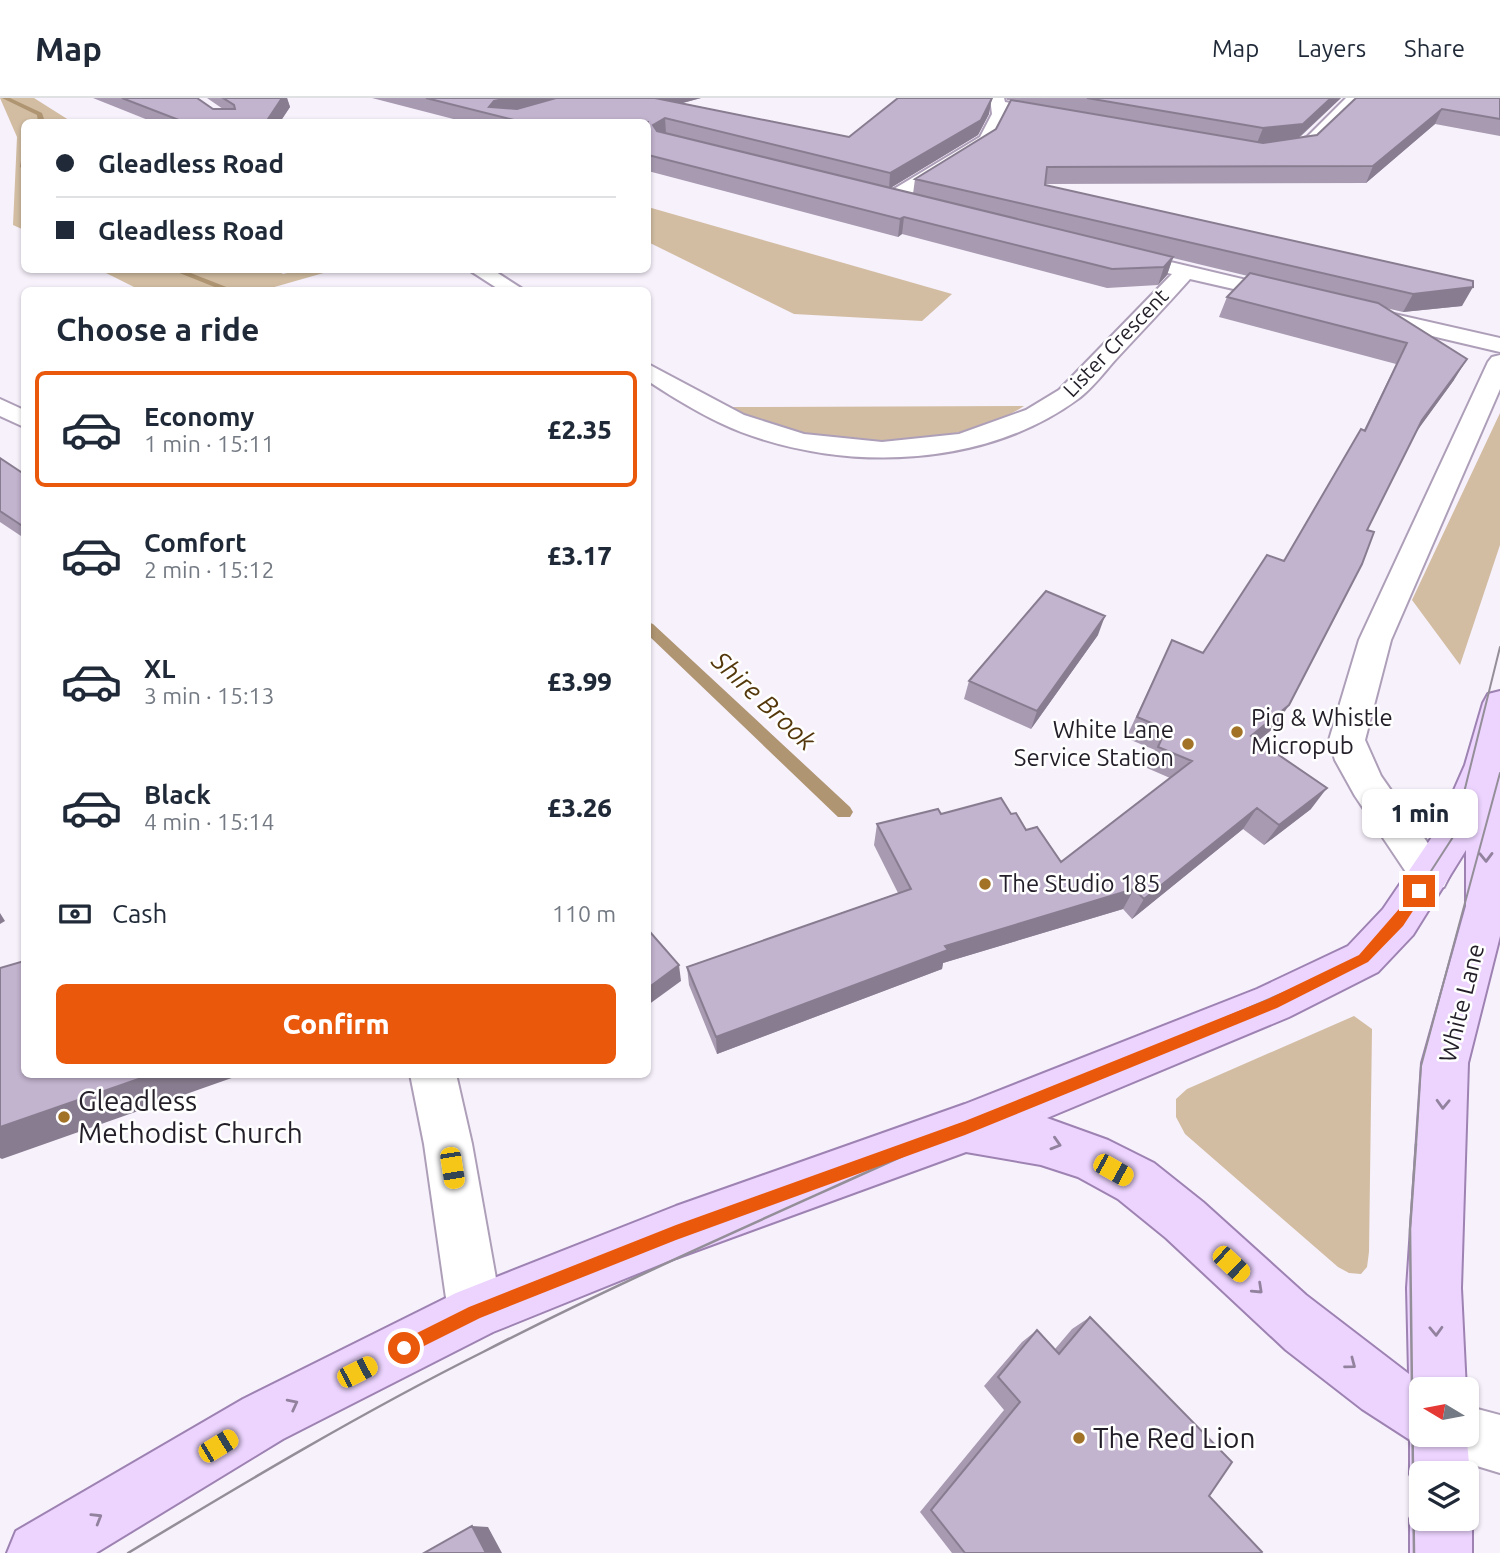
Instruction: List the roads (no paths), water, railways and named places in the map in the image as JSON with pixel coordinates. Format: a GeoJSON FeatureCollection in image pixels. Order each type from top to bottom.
{"type":"FeatureCollection","features":[{"type":"Feature","properties":{"kind":"main road","name":"White Lane"},"geometry":{"type":"LineString","coordinates":[[1437,1377],[1434,1288],[1445,1063],[1487,906],[1483,765],[1500,702]]}},
{"type":"Feature","properties":{"kind":"main road"},"geometry":{"type":"LineString","coordinates":[[38,1553],[263,1419],[475,1312],[676,1232],[965,1128],[1273,1003],[1363,958],[1398,922],[1430,875],[1453,837],[1483,765]]}},
{"type":"Feature","properties":{"kind":"main road"},"geometry":{"type":"LineString","coordinates":[[965,1128],[995,1129],[1057,1144],[1092,1158],[1153,1193],[1296,1322],[1409,1407]]}},
{"type":"Feature","properties":{"kind":"main road"},"geometry":{"type":"LineString","coordinates":[[1441,1531],[1441,1553]]}},
{"type":"Feature","properties":{"kind":"street"},"geometry":{"type":"LineString","coordinates":[[1270,150],[1303,146],[1354,98]]}},
{"type":"Feature","properties":{"kind":"street"},"geometry":{"type":"LineString","coordinates":[[916,205],[884,197],[986,140],[998,123],[998,102],[1073,119]]}},
{"type":"Feature","properties":{"kind":"street"},"geometry":{"type":"LineString","coordinates":[[1095,250],[1308,300]]}},
{"type":"Feature","properties":{"kind":"street","name":"Lister Crescent"},"geometry":{"type":"LineString","coordinates":[[651,373],[716,412],[765,432],[822,444],[890,450],[931,446],[1003,431],[1070,393],[1186,271]]}},
{"type":"Feature","properties":{"kind":"street"},"geometry":{"type":"LineString","coordinates":[[484,273],[509,287]]}},
{"type":"Feature","properties":{"kind":"street"},"geometry":{"type":"LineString","coordinates":[[1335,306],[1500,345]]}},
{"type":"Feature","properties":{"kind":"street"},"geometry":{"type":"LineString","coordinates":[[1430,875],[1363,777],[1353,760],[1348,740],[1375,640],[1500,362]]}},
{"type":"Feature","properties":{"kind":"street"},"geometry":{"type":"LineString","coordinates":[[0,406],[21,418]]}},
{"type":"Feature","properties":{"kind":"street"},"geometry":{"type":"LineString","coordinates":[[434,1078],[448,1144],[475,1312]]}},
{"type":"Feature","properties":{"kind":"street"},"geometry":{"type":"LineString","coordinates":[[1479,1439],[1500,1444]]}},
{"type":"Feature","properties":{"kind":"waterway","name":"Shire Brook"},"geometry":{"type":"LineString","coordinates":[[5,98],[40,114],[41,119]]}},
{"type":"Feature","properties":{"kind":"waterway","name":"Shire Brook"},"geometry":{"type":"LineString","coordinates":[[184,273],[221,287]]}},
{"type":"Feature","properties":{"kind":"waterway","name":"Shire Brook"},"geometry":{"type":"LineString","coordinates":[[651,630],[844,812]]}},
{"type":"Feature","properties":{"kind":"tram line"},"geometry":{"type":"LineString","coordinates":[[925,1146],[1363,959],[1398,922],[1453,837],[1500,647]]}},
{"type":"Feature","properties":{"kind":"tram line"},"geometry":{"type":"LineString","coordinates":[[1416,1146],[1421,1066],[1500,773]]}},
{"type":"Feature","properties":{"kind":"tram line"},"geometry":{"type":"LineString","coordinates":[[128,1553],[259,1475],[437,1375],[649,1271],[929,1144]]}},
{"type":"Feature","properties":{"kind":"tram line"},"geometry":{"type":"LineString","coordinates":[[1414,1553],[1410,1229],[1416,1144]]}},
{"type":"Feature","properties":{"kind":"place","name":"Pig & Whistle Micropub"},"geometry":{"type":"Point","coordinates":[1237,732]}},
{"type":"Feature","properties":{"kind":"place","name":"White Lane Service Station"},"geometry":{"type":"Point","coordinates":[1188,744]}},
{"type":"Feature","properties":{"kind":"place","name":"The Studio 185"},"geometry":{"type":"Point","coordinates":[985,884]}},
{"type":"Feature","properties":{"kind":"place","name":"Gleadless Methodist Church"},"geometry":{"type":"Point","coordinates":[64,1117]}},
{"type":"Feature","properties":{"kind":"place","name":"The Red Lion"},"geometry":{"type":"Point","coordinates":[1079,1438]}}]}
